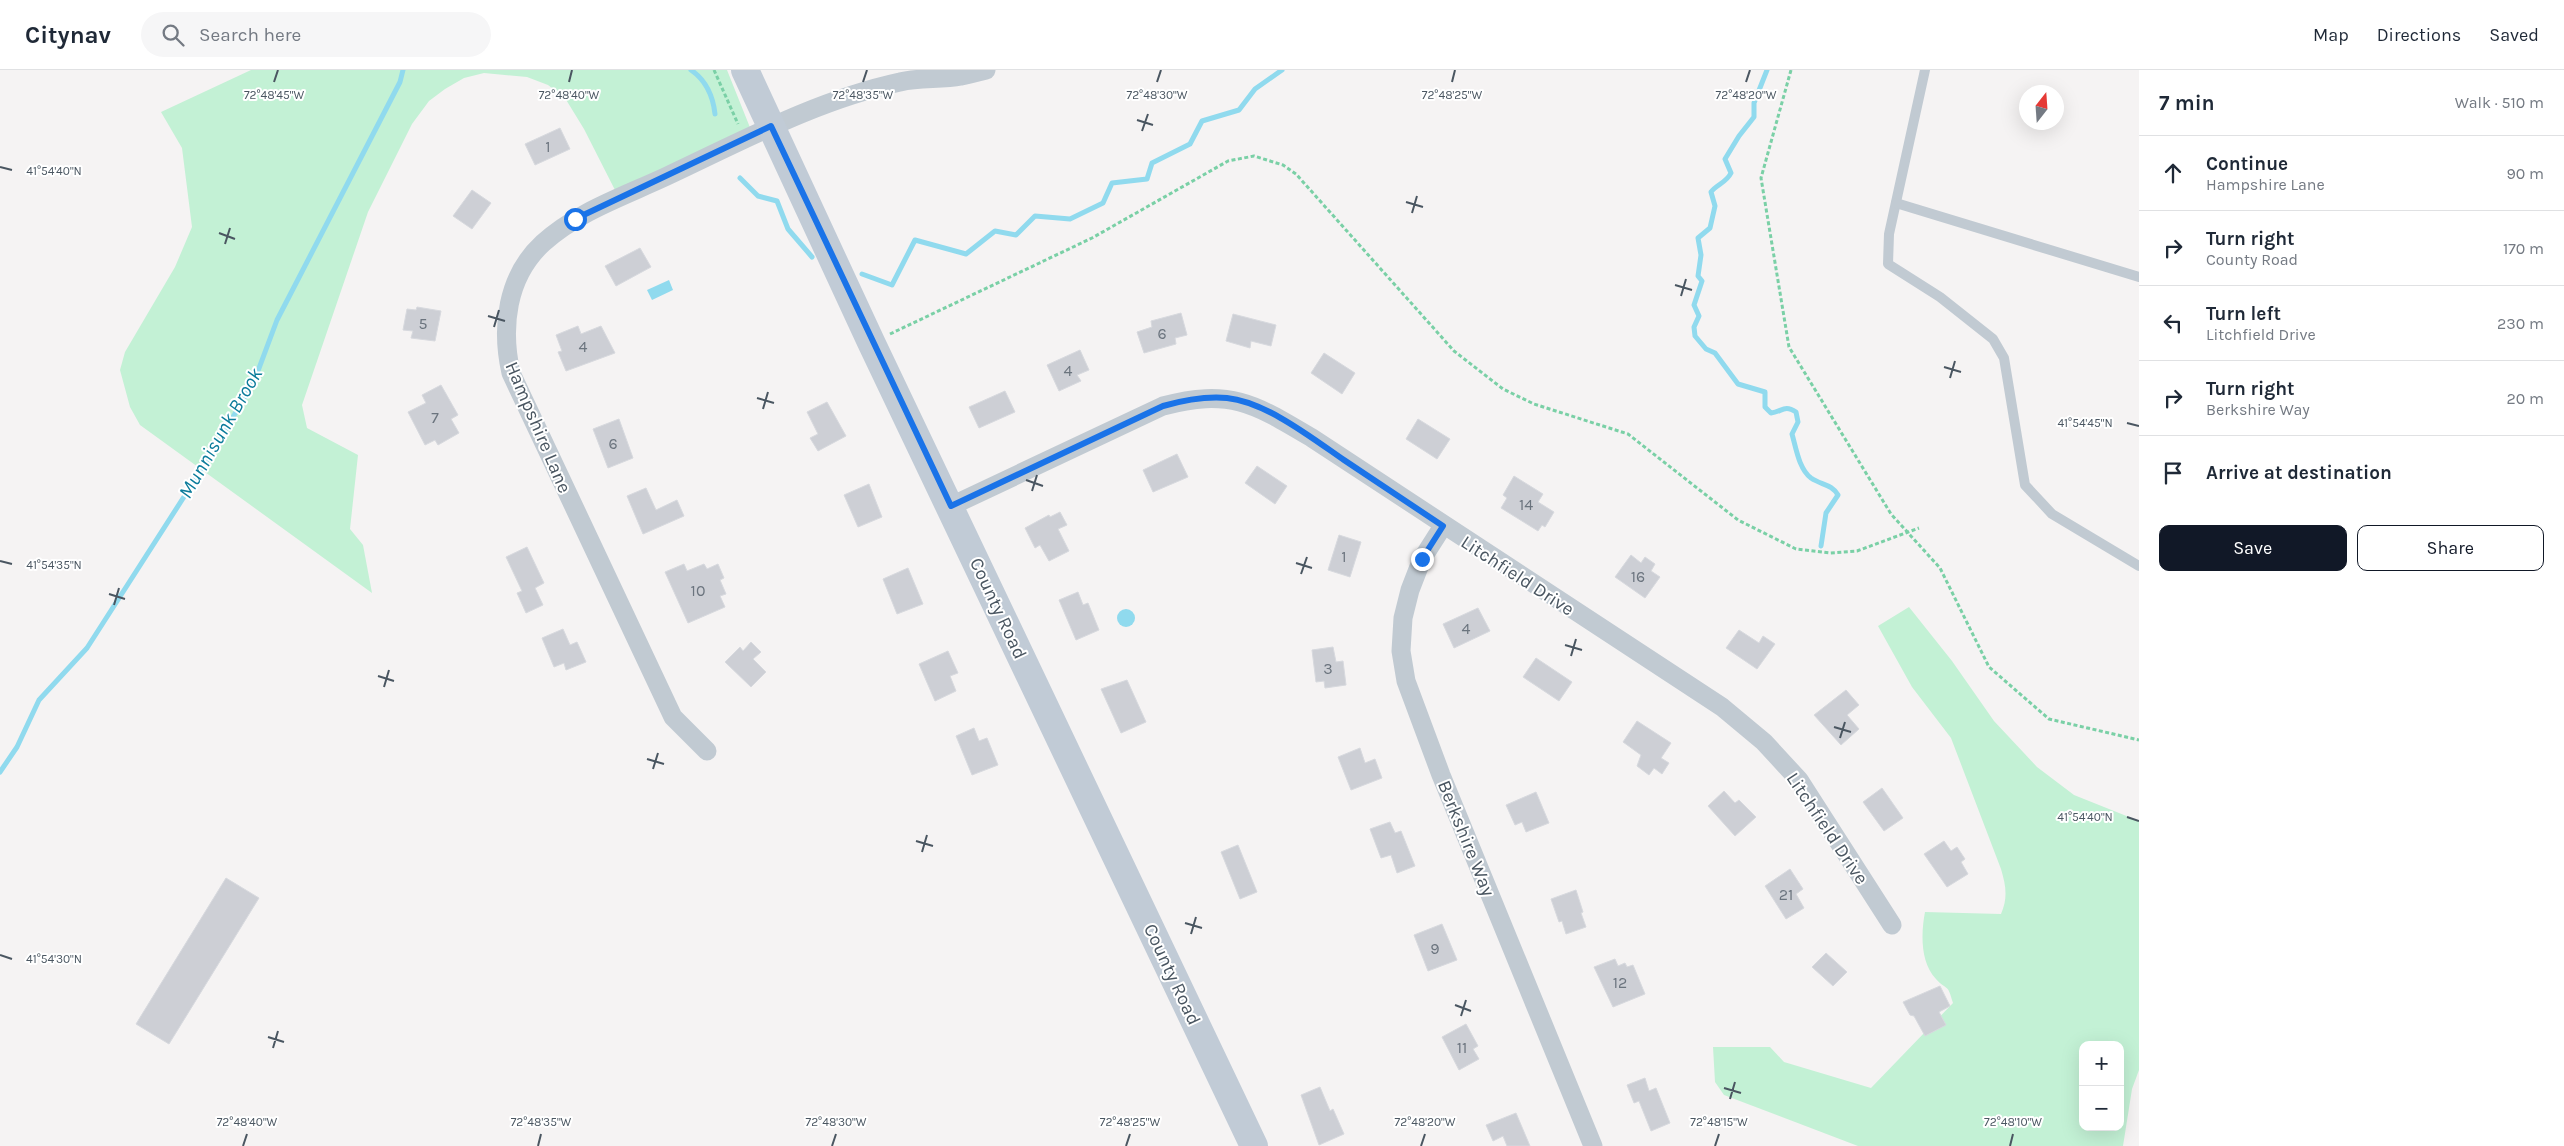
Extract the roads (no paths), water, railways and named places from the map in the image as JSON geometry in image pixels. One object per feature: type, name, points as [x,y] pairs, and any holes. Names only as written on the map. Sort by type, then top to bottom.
[{"type":"street","name":"County Road","points":[[745,70],[871,342],[951,506],[1254,1146]]},
{"type":"street","name":"Hampshire Lane","points":[[707,751],[673,717],[511,373],[506,349],[506,327],[510,300],[520,274],[542,244],[575,219],[745,140],[771,126],[841,98],[902,81],[961,76],[986,70]]},
{"type":"street","name":"Litchfield Drive","points":[[951,506],[1163,406],[1190,398],[1228,398],[1251,404],[1312,438],[1443,526],[1722,707],[1764,742],[1799,780],[1892,925]]},
{"type":"street","name":"Berkshire Way","points":[[1443,526],[1422,559],[1410,590],[1403,618],[1401,651],[1406,681],[1441,775],[1593,1146]]},
{"type":"lane","points":[[1925,70],[1889,234],[1888,264],[1940,297],[1993,339],[2004,358],[2025,485],[2052,514],[2139,566]]},
{"type":"lane","points":[[1896,203],[2139,277]]},
{"type":"water","points":[[669,280],[673,290],[652,300],[647,290]]},
{"type":"water","points":[[1122,609],[1130,609],[1135,614],[1133,625],[1122,627],[1117,622],[1117,614]]},
{"type":"waterway","name":"Munnisunk Brook","points":[[0,772],[17,747],[39,700],[87,648],[214,450],[255,379],[277,320],[400,82],[403,70]]},
{"type":"waterway","name":"Munnisunk Brook","points":[[691,70],[697,74],[708,89],[713,101],[715,114]]},
{"type":"waterway","name":"Munnisunk Brook","points":[[862,274],[892,285],[915,240],[966,254],[995,231],[1016,235],[1035,216],[1070,219],[1103,203],[1112,183],[1147,179],[1152,163],[1190,144],[1202,121],[1239,110],[1255,89],[1282,70]]},
{"type":"waterway","points":[[1767,70],[1754,103],[1754,117],[1739,136],[1725,159],[1731,173],[1727,179],[1711,192],[1715,206],[1710,228],[1698,238],[1701,255],[1698,276],[1702,281],[1694,305],[1699,316],[1694,327],[1695,336],[1706,349],[1715,353],[1738,384],[1765,392],[1765,407],[1771,413],[1786,409],[1796,412],[1798,422],[1792,434],[1798,458],[1811,478],[1836,491],[1838,495],[1826,513],[1821,546]]},
{"type":"waterway","name":"Munnisunk Brook","points":[[740,178],[758,196],[777,201],[788,229],[812,257]]}]
